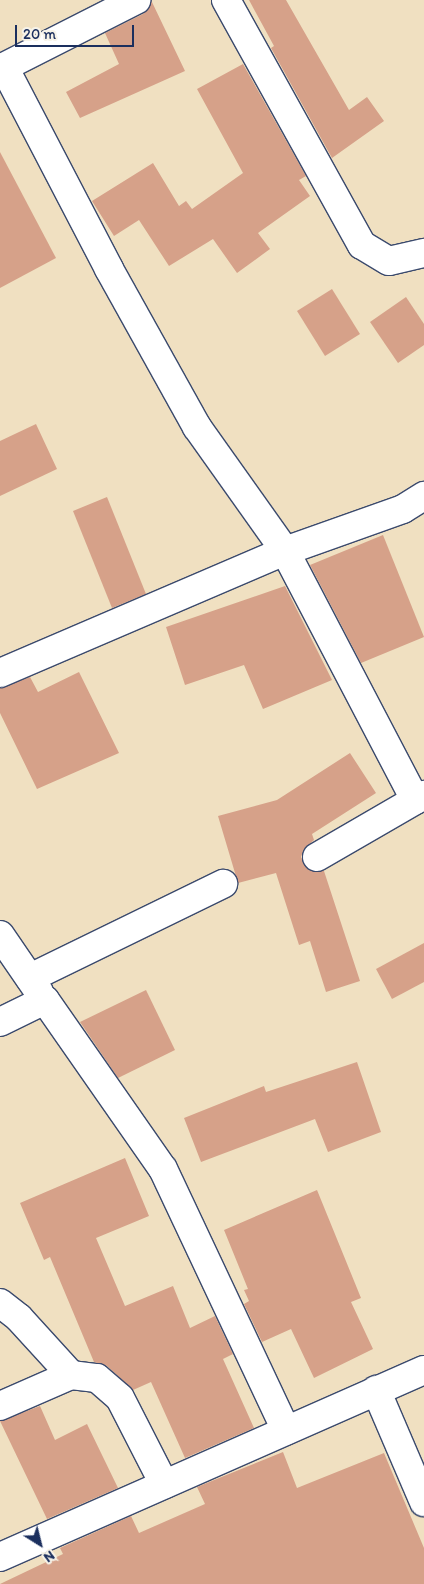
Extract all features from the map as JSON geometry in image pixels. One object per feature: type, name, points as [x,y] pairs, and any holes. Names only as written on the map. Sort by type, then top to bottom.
[{"type":"street","points":[[136,0],[2,68],[109,269],[197,427],[285,551],[420,798],[316,857]]},
{"type":"street","points":[[226,0],[362,245],[388,261],[424,253]]},
{"type":"street","points":[[0,673],[285,551],[403,509],[424,496]]},
{"type":"street","points":[[30,978],[222,884]]},
{"type":"street","points":[[0,936],[163,1169],[286,1430]]},
{"type":"street","points":[[0,1022],[45,1000]]},
{"type":"street","points":[[0,1303],[19,1318],[70,1375]]},
{"type":"street","points":[[0,1557],[424,1370]]},
{"type":"street","points":[[0,1406],[70,1375],[97,1378],[120,1398],[164,1484]]},
{"type":"street","points":[[376,1390],[424,1502]]},
{"type":"building","points":[[151,0],[185,71],[80,118],[66,92],[119,64],[105,33],[143,14]]},
{"type":"building","points":[[249,0],[286,0],[349,110],[367,97],[384,121],[332,158],[271,48],[274,46]]},
{"type":"building","points":[[243,64],[306,176],[299,180],[310,196],[258,233],[270,249],[237,273],[213,239],[169,266],[139,220],[114,236],[92,201],[153,163],[179,206],[186,201],[192,209],[243,173],[197,89]]},
{"type":"building","points":[[0,152],[56,258],[0,288]]},
{"type":"building","points":[[332,289],[360,334],[325,356],[297,311]]},
{"type":"building","points":[[406,297],[424,324],[424,345],[398,363],[370,322]]},
{"type":"building","points":[[36,424],[57,469],[0,496],[0,441]]},
{"type":"building","points":[[107,497],[146,594],[112,608],[73,511]]},
{"type":"building","points":[[383,535],[424,637],[361,663],[310,565]]},
{"type":"building","points":[[285,586],[332,680],[263,709],[244,665],[185,685],[166,627]]},
{"type":"building","points":[[79,672],[119,753],[37,789],[0,713],[0,688],[30,677],[38,692]]},
{"type":"building","points":[[350,753],[376,793],[312,834],[314,840],[304,849],[301,857],[309,870],[324,871],[360,981],[326,992],[310,941],[299,945],[276,873],[238,883],[218,816],[277,800]]},
{"type":"building","points":[[424,943],[424,982],[392,999],[376,969]]},
{"type":"building","points":[[146,990],[175,1050],[118,1078],[80,1022]]},
{"type":"building","points":[[357,1062],[381,1132],[328,1152],[315,1119],[201,1162],[184,1118],[264,1086],[266,1092]]},
{"type":"building","points":[[125,1158],[149,1216],[96,1238],[125,1306],[173,1286],[190,1328],[215,1316],[233,1354],[223,1359],[254,1428],[185,1458],[151,1382],[133,1390],[107,1366],[94,1362],[50,1257],[44,1260],[20,1203]]},
{"type":"building","points":[[317,1190],[361,1298],[351,1302],[373,1349],[314,1378],[291,1329],[262,1342],[244,1304],[249,1301],[244,1290],[248,1289],[224,1230]]},
{"type":"building","points":[[40,1406],[55,1440],[87,1424],[118,1488],[47,1519],[0,1421]]},
{"type":"building","points":[[283,1452],[297,1488],[384,1453],[424,1548],[424,1584],[0,1584],[63,1554],[60,1548],[131,1516],[139,1533],[205,1504],[197,1487]]}]
